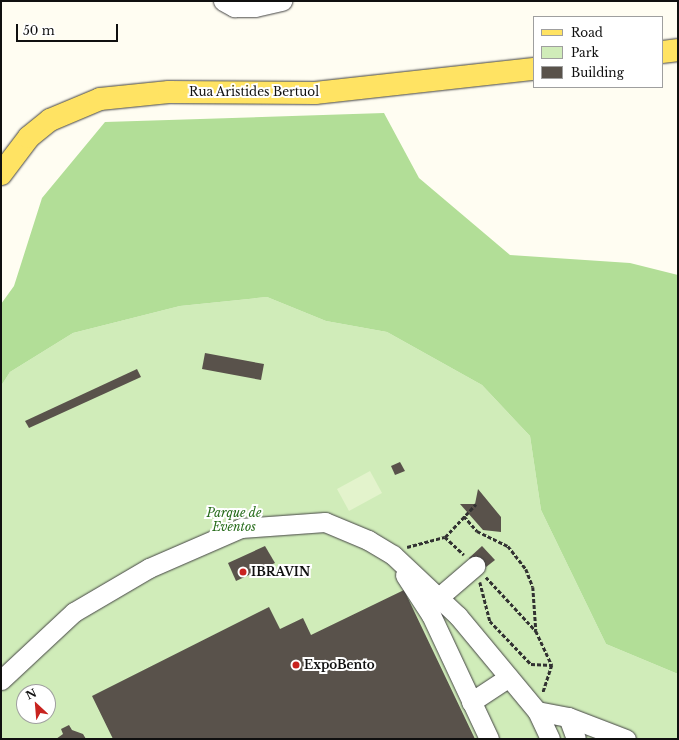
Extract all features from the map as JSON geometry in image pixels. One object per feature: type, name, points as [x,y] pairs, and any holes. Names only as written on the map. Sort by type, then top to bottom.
[{"type":"main road","points":[[663,52],[678,50]]},
{"type":"main road","name":"Rua Aristides Bertuol","points":[[1,174],[29,137],[50,120],[100,99],[169,92],[315,93],[533,69]]},
{"type":"street","points":[[223,1],[234,6],[255,7],[282,1]]},
{"type":"street","points":[[1,680],[34,646],[89,601],[228,531],[276,523],[325,522],[368,540],[393,555],[439,596],[537,711],[550,739]]},
{"type":"street","points":[[393,555],[431,615],[489,739]]},
{"type":"street","points":[[439,596],[475,566]]},
{"type":"street","points":[[471,702],[509,677]]},
{"type":"street","points":[[537,711],[568,718],[626,739]]},
{"type":"street","points":[[568,718],[576,739]]},
{"type":"path","points":[[393,555],[415,543],[445,537],[476,504]]},
{"type":"path","points":[[464,516],[476,531],[508,546],[526,568],[533,587],[536,631]]},
{"type":"path","points":[[445,537],[475,566],[536,631],[552,665],[537,711]]},
{"type":"path","points":[[475,566],[490,620],[530,664],[552,665]]},
{"type":"green space","points":[[384,113],[419,178],[510,255],[630,263],[678,275],[678,674],[606,644],[541,510],[530,436],[482,385],[387,332],[326,321],[267,297],[180,306],[73,333],[10,372],[1,386],[1,304],[14,286],[42,198],[105,122]]},
{"type":"green space","name":"Parque de Eventos","points":[[267,297],[326,321],[387,332],[482,385],[530,436],[541,510],[606,644],[678,674],[678,739],[1,739],[1,386],[10,372],[73,333],[180,306]]},
{"type":"green space","points":[[370,471],[382,493],[349,511],[337,489]]},
{"type":"building","points":[[205,353],[264,364],[261,380],[202,369]]},
{"type":"building","points":[[137,369],[141,377],[29,428],[25,421]]},
{"type":"building","points":[[400,462],[405,471],[395,475],[391,466]]},
{"type":"building","points":[[478,489],[501,517],[501,532],[483,530],[460,504],[475,504]]},
{"type":"building","name":"IBRAVIN","points":[[265,546],[275,563],[236,581],[228,563]]},
{"type":"building","points":[[482,546],[495,560],[481,571],[469,558]]},
{"type":"building","name":"ExpoBento","points":[[404,590],[475,739],[113,739],[92,696],[269,607],[280,629],[303,618],[311,635]]},
{"type":"building","points":[[69,725],[72,730],[83,734],[86,739],[56,739],[63,734],[61,729]]},
{"type":"place","name":"IBRAVIN","points":[[243,572]]},
{"type":"place","name":"ExpoBento","points":[[296,665]]}]
